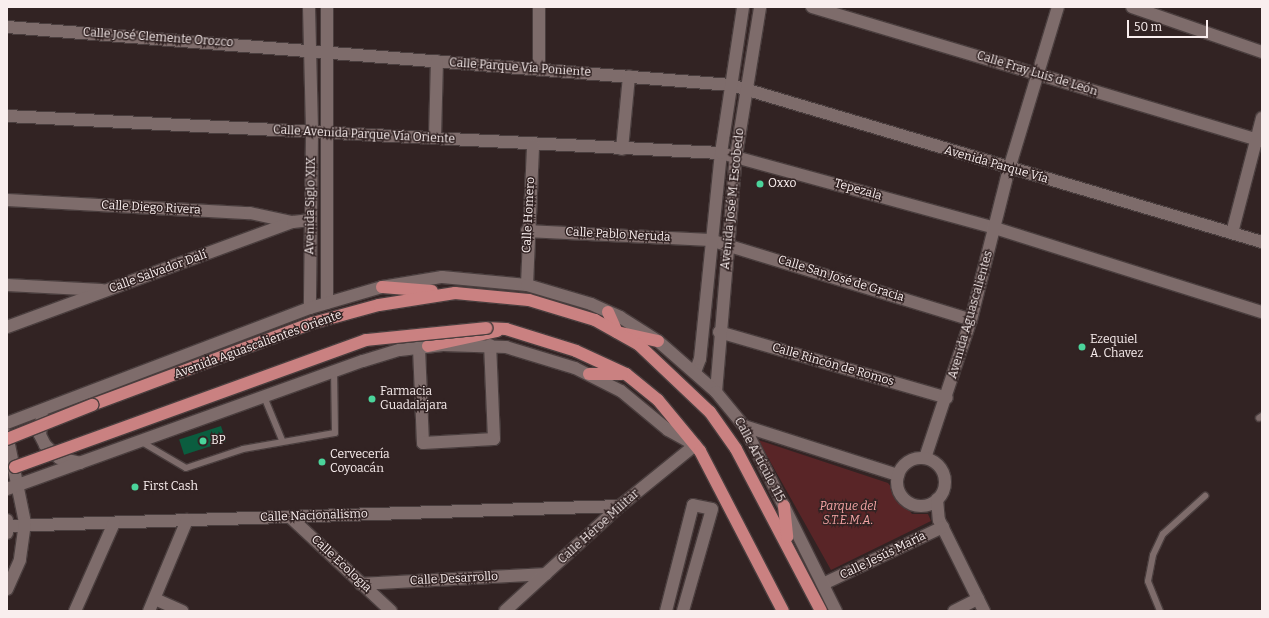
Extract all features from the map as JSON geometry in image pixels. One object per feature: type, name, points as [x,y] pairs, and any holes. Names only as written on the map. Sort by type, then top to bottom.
[{"type":"main road","points":[[382,287],[455,293]]},
{"type":"main road","name":"Avenida Aguascalientes Oriente","points":[[7,439],[313,323],[379,305],[455,293],[529,300],[595,320],[638,344],[710,412],[736,449],[787,542],[821,611]]},
{"type":"main road","points":[[608,312],[617,332],[658,341]]},
{"type":"main road","points":[[7,470],[366,340],[486,328],[506,329],[576,351],[626,374],[658,400],[695,445],[740,521],[783,611]]},
{"type":"main road","points":[[423,347],[506,329]]},
{"type":"main road","points":[[589,374],[626,374]]},
{"type":"main road","points":[[784,506],[787,542]]},
{"type":"street","name":"Avenida Siglo XIX","points":[[309,7],[312,133],[310,308]]},
{"type":"street","name":"Avenida Siglo XIX","points":[[327,303],[328,7]]},
{"type":"street","points":[[539,7],[539,69]]},
{"type":"street","name":"Avenida José M. Escobedo","points":[[695,372],[700,359],[710,240],[721,153],[743,7]]},
{"type":"street","name":"Avenida José M. Escobedo","points":[[716,392],[719,332],[736,156],[760,7]]},
{"type":"street","name":"Calle Fray Luis de León","points":[[812,7],[1258,140]]},
{"type":"street","name":"Avenida Aguascalientes","points":[[925,458],[947,398],[971,320],[1009,169],[1058,7]]},
{"type":"street","points":[[1132,7],[1262,52]]},
{"type":"street","name":"Calle José Clemente Orozco","points":[[7,27],[309,49]]},
{"type":"street","name":"Calle Parque Vía Poniente","points":[[309,49],[329,53],[731,85]]},
{"type":"street","points":[[435,137],[437,61]]},
{"type":"street","points":[[622,149],[629,76]]},
{"type":"street","name":"Avenida Parque Vía","points":[[731,85],[746,91],[1009,169],[1262,242]]},
{"type":"street","name":"Calle Avenida Parque Vía Oriente","points":[[7,116],[312,133],[327,132],[435,137],[533,145],[721,153]]},
{"type":"street","points":[[1232,233],[1258,140],[1262,118]]},
{"type":"street","name":"Calle Homero","points":[[527,285],[527,231],[533,145]]},
{"type":"street","name":"Tepezala","points":[[721,153],[995,228]]},
{"type":"street","name":"Calle Diego Rivera","points":[[7,200],[250,214],[293,222]]},
{"type":"street","name":"Calle Salvador Dalí","points":[[7,327],[293,222],[310,220]]},
{"type":"street","points":[[995,228],[1262,312]]},
{"type":"street","name":"Calle Pablo Neruda","points":[[527,231],[710,240]]},
{"type":"street","name":"Calle San José de Gracia","points":[[710,240],[728,244],[971,320]]},
{"type":"street","name":"Calle Artículo 115","points":[[327,303],[382,287],[442,277],[527,285],[608,312],[658,341],[716,392],[744,426],[836,611]]},
{"type":"street","points":[[7,285],[108,291]]},
{"type":"street","name":"Avenida Aguascalientes Oriente","points":[[7,423],[50,408],[310,308],[327,303]]},
{"type":"street","name":"Calle Rincón de Romos","points":[[719,332],[947,398]]},
{"type":"street","points":[[423,347],[423,443],[494,439],[490,345]]},
{"type":"street","points":[[7,489],[265,398],[334,372],[423,347],[490,345],[535,353],[589,374],[621,391],[668,430],[695,445]]},
{"type":"street","points":[[50,408],[42,415],[40,435],[44,445],[58,458],[80,463]]},
{"type":"street","points":[[744,426],[898,475]]},
{"type":"street","points":[[7,435],[19,485],[25,523],[20,560],[7,589]]},
{"type":"street","name":"Calle Héroe Militar","points":[[505,611],[620,506],[695,445]]},
{"type":"street","points":[[898,475],[912,460],[925,458],[937,464],[944,475],[944,488],[937,499],[921,506]]},
{"type":"street","points":[[898,475],[902,496],[921,506],[941,524]]},
{"type":"street","points":[[937,499],[941,524],[984,611]]},
{"type":"street","points":[[666,611],[670,586],[692,505],[712,509],[687,587],[683,611]]},
{"type":"street","name":"Calle Nacionalismo","points":[[7,526],[25,523],[114,523],[620,506]]},
{"type":"street","name":"Calle Ecología","points":[[290,517],[391,611]]},
{"type":"street","points":[[149,611],[187,520]]},
{"type":"street","points":[[75,611],[114,523]]},
{"type":"street","name":"Calle Jesús María","points":[[823,584],[941,524]]},
{"type":"street","name":"Calle Desarrollo","points":[[361,584],[546,574]]},
{"type":"street","points":[[670,586],[687,587]]},
{"type":"street","points":[[154,599],[182,611]]},
{"type":"street","points":[[954,611],[978,599]]},
{"type":"lane","points":[[140,441],[186,468],[282,440],[335,433],[334,372]]},
{"type":"lane","points":[[265,398],[282,440]]},
{"type":"lane","points":[[1160,611],[1148,582],[1153,555],[1164,534],[1205,496]]},
{"type":"green space","name":"Parque del S.T.E.M.A.","points":[[758,440],[888,483],[912,514],[928,514],[931,521],[831,570]]},
{"type":"building","name":"BP","points":[[221,426],[226,441],[184,455],[179,440]]},
{"type":"place","name":"Oxxo","points":[[760,184]]},
{"type":"place","name":"Ezequiel A. Chavez","points":[[1082,347]]},
{"type":"place","name":"Farmacia Guadalajara","points":[[372,399]]},
{"type":"place","name":"BP","points":[[203,441]]},
{"type":"place","name":"Cervecería Coyoacán","points":[[322,462]]},
{"type":"place","name":"First Cash","points":[[135,487]]}]
